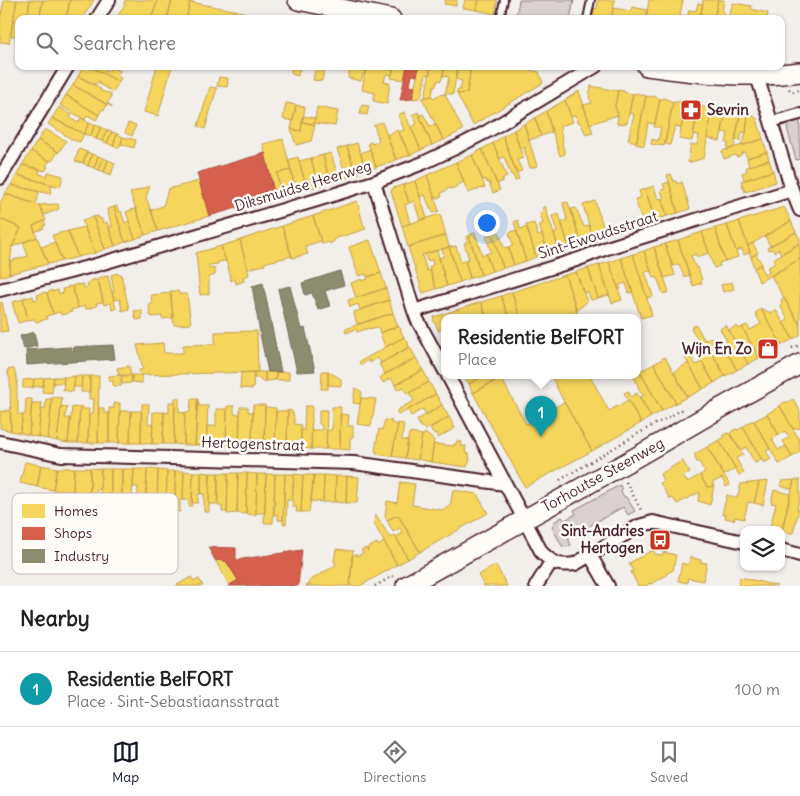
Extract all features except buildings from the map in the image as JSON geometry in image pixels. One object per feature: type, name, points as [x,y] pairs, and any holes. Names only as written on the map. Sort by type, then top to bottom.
[{"type":"main road","points":[[298,0],[371,15]]},
{"type":"main road","points":[[675,70],[757,76],[800,72]]},
{"type":"main road","name":"Torhoutse Steenweg","points":[[406,586],[800,364]]},
{"type":"street","points":[[100,15],[109,0]]},
{"type":"street","points":[[0,178],[66,70]]},
{"type":"street","name":"Diksmuidse Heerweg","points":[[0,290],[96,265],[374,182],[455,148],[589,70]]},
{"type":"street","points":[[757,76],[792,190],[800,210]]},
{"type":"street","points":[[771,122],[800,114]]},
{"type":"street","points":[[374,182],[414,311],[441,363]]},
{"type":"street","name":"Sint-Ewoudsstraat","points":[[414,311],[792,190]]},
{"type":"street","points":[[450,379],[542,553],[551,562],[562,566],[575,564],[648,522],[660,522],[740,541]]},
{"type":"street","name":"Hertogenstraat","points":[[0,442],[61,455],[354,463],[505,484]]},
{"type":"street","points":[[785,551],[800,555]]},
{"type":"street","points":[[590,555],[608,586]]},
{"type":"street","points":[[536,586],[551,562]]},
{"type":"lane","points":[[501,15],[504,0]]},
{"type":"lane","points":[[588,15],[591,0]]},
{"type":"path","points":[[623,477],[648,522]]},
{"type":"shaded area","points":[[519,0],[574,0],[571,15],[516,15]]},
{"type":"shaded area","points":[[800,120],[800,159],[796,160],[787,128],[789,124]]},
{"type":"shaded area","points":[[620,485],[624,497],[626,497],[635,511],[628,515],[623,507],[568,538],[571,545],[567,547],[562,546],[552,527],[554,522],[562,517],[565,520],[576,514],[574,510]]},
{"type":"place","name":"Sevrin","points":[[691,110]]},
{"type":"place","name":"Wijn En Zo","points":[[768,349]]},
{"type":"place","name":"Residentie BelFORT","points":[[541,437]]},
{"type":"place","name":"Sint-Andries Hertogen","points":[[660,540]]}]
